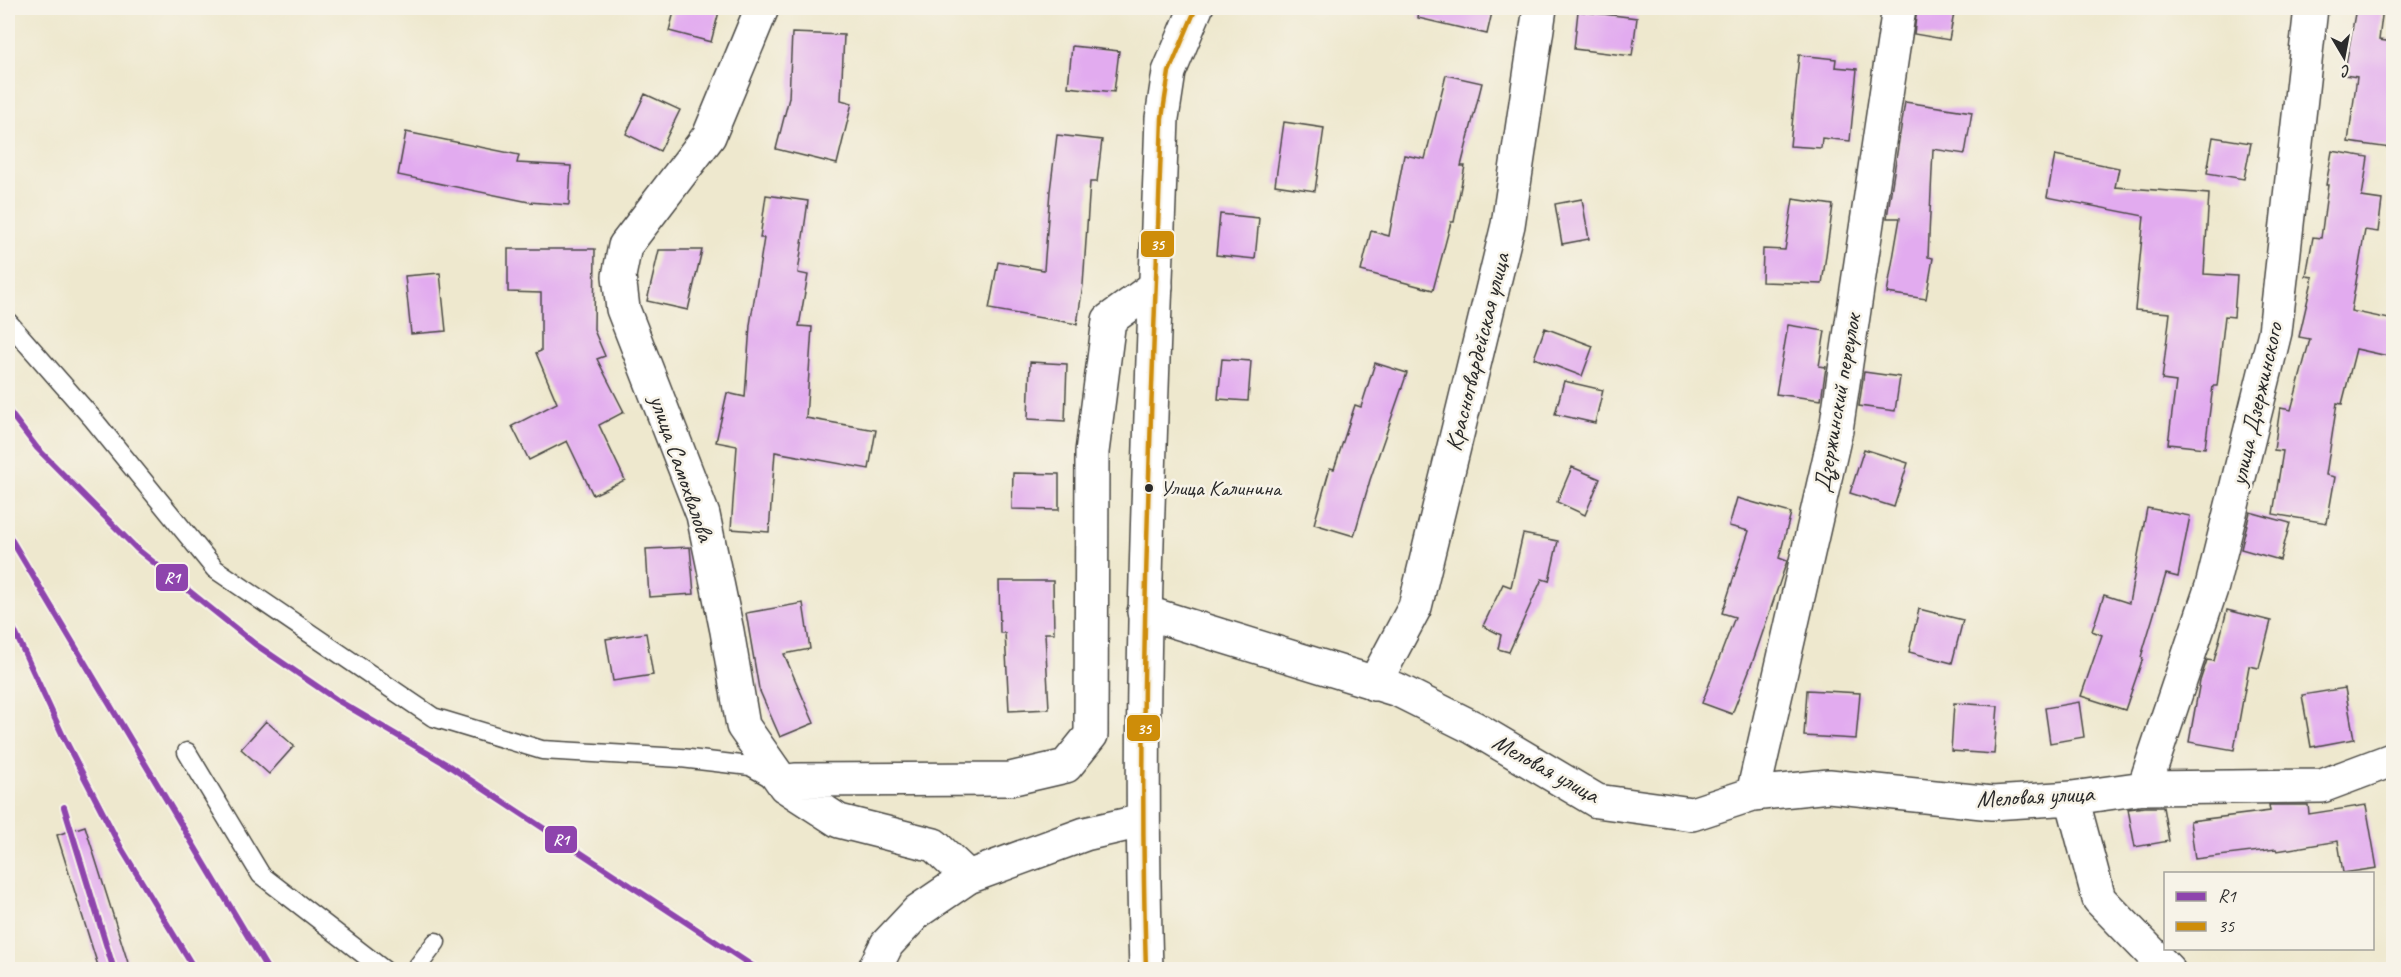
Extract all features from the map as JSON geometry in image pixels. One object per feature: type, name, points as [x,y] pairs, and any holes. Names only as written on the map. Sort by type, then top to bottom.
[{"type":"street","name":"улица Самохвалова","points":[[762,8],[709,136],[625,246],[619,276],[623,309],[703,515],[727,631],[743,726],[785,786],[839,821],[934,845],[968,876]]},
{"type":"street","points":[[1146,969],[1142,821],[1144,612],[1164,107],[1169,72],[1196,8]]},
{"type":"street","name":"Красногвардейская улица","points":[[1374,684],[1415,607],[1508,225],[1540,8]]},
{"type":"street","name":"Дзержинский переулок","points":[[1753,794],[1836,430],[1899,8]]},
{"type":"street","name":"улица Дзержинского","points":[[2144,788],[2212,586],[2275,332],[2311,8]]},
{"type":"street","points":[[785,786],[795,780],[1010,779],[1066,766],[1074,759],[1091,735],[1092,452],[1109,320],[1156,286]]},
{"type":"street","name":"Меловая улица","points":[[1144,612],[1398,690],[1474,728],[1597,801],[1692,814],[1753,794],[1829,786],[1992,803],[2072,798],[2144,788],[2322,786],[2394,759]]},
{"type":"street","points":[[2072,798],[2099,899],[2168,969]]},
{"type":"street","points":[[874,969],[887,944],[918,911],[968,876],[1085,834],[1142,821]]},
{"type":"lane","points":[[8,322],[93,419],[215,569],[433,717],[542,750],[681,758],[750,766],[785,786]]},
{"type":"lane","points":[[187,752],[261,875],[384,969]]},
{"type":"lane","points":[[415,969],[436,942]]},
{"type":"building","points":[[675,8],[720,8],[711,42],[669,31]]},
{"type":"building","points":[[1419,8],[1493,8],[1487,34],[1418,18]]},
{"type":"building","points":[[1917,8],[1955,8],[1949,40],[1914,34]]},
{"type":"building","points":[[2356,8],[2383,8],[2379,40],[2394,42],[2394,124],[2390,148],[2348,142],[2357,77],[2344,75]]},
{"type":"building","points":[[1578,11],[1637,18],[1632,56],[1574,49]]},
{"type":"building","points":[[792,33],[844,35],[841,100],[852,103],[837,164],[776,149],[789,98]]},
{"type":"building","points":[[1072,46],[1119,51],[1114,92],[1068,87]]},
{"type":"building","points":[[1799,55],[1836,59],[1835,67],[1857,69],[1850,141],[1822,138],[1821,148],[1790,146]]},
{"type":"building","points":[[1446,75],[1482,83],[1461,166],[1465,166],[1454,222],[1451,222],[1433,290],[1361,271],[1371,231],[1389,236],[1404,155],[1425,159]]},
{"type":"building","points":[[645,94],[680,110],[660,151],[626,134]]},
{"type":"building","points":[[1905,102],[1972,112],[1965,154],[1933,149],[1928,257],[1933,258],[1926,299],[1887,293],[1900,218],[1887,218]]},
{"type":"building","points":[[1284,122],[1324,128],[1315,191],[1275,185]]},
{"type":"building","points":[[406,132],[519,155],[517,163],[571,166],[569,205],[529,202],[398,175]]},
{"type":"building","points":[[1057,135],[1102,140],[1097,182],[1090,182],[1083,285],[1077,324],[989,309],[998,262],[1044,270]]},
{"type":"building","points":[[2213,137],[2251,143],[2244,179],[2207,173]]},
{"type":"building","points":[[2332,151],[2368,157],[2362,197],[2382,200],[2378,232],[2365,230],[2351,311],[2394,320],[2394,332],[2388,356],[2356,349],[2342,404],[2337,403],[2326,475],[2335,477],[2327,523],[2273,514],[2283,451],[2274,450],[2280,408],[2291,410],[2310,339],[2299,337],[2313,277],[2306,276],[2313,237],[2321,238]]},
{"type":"building","points":[[2055,155],[2119,168],[2115,187],[2209,194],[2204,274],[2237,276],[2234,317],[2225,316],[2217,386],[2213,386],[2205,448],[2168,444],[2176,382],[2162,380],[2170,313],[2135,310],[2144,216],[2047,197]]},
{"type":"building","points":[[766,195],[808,201],[798,273],[808,275],[799,326],[812,327],[806,418],[876,430],[869,469],[775,452],[769,532],[731,529],[737,446],[716,442],[727,393],[745,397],[750,325],[764,238],[760,238]]},
{"type":"building","points":[[1582,199],[1589,239],[1562,244],[1555,204]]},
{"type":"building","points":[[1793,199],[1833,205],[1822,284],[1762,282],[1763,249],[1785,250]]},
{"type":"building","points":[[1220,214],[1259,218],[1255,259],[1216,255]]},
{"type":"building","points":[[508,249],[595,249],[594,330],[605,356],[597,359],[624,412],[599,425],[625,480],[593,495],[567,441],[529,460],[512,426],[557,403],[536,353],[541,351],[541,293],[508,292]]},
{"type":"building","points":[[659,250],[702,250],[688,310],[647,301]]},
{"type":"building","points":[[440,273],[446,331],[411,334],[405,276]]},
{"type":"building","points":[[1788,325],[1825,331],[1819,366],[1826,367],[1821,400],[1776,394]]},
{"type":"building","points":[[1545,328],[1593,346],[1582,376],[1534,358]]},
{"type":"building","points":[[1222,359],[1251,361],[1248,401],[1218,399]]},
{"type":"building","points":[[1030,362],[1067,364],[1065,421],[1028,419]]},
{"type":"building","points":[[1375,363],[1407,373],[1370,480],[1354,536],[1314,524],[1330,468],[1334,469],[1355,405],[1361,407]]},
{"type":"building","points":[[1864,372],[1900,377],[1895,411],[1859,406]]},
{"type":"building","points":[[1564,381],[1603,390],[1595,423],[1555,414]]},
{"type":"building","points":[[1864,449],[1908,463],[1894,507],[1850,493]]},
{"type":"building","points":[[1572,467],[1600,479],[1585,515],[1557,502]]},
{"type":"building","points":[[1013,473],[1059,474],[1059,510],[1012,509]]},
{"type":"building","points":[[1737,498],[1791,513],[1779,558],[1787,561],[1732,714],[1702,703],[1735,617],[1722,613],[1749,531],[1729,526]]},
{"type":"building","points":[[2147,508],[2190,516],[2178,577],[2166,574],[2141,657],[2143,658],[2125,710],[2081,696],[2102,635],[2092,631],[2104,595],[2129,603]]},
{"type":"building","points":[[2250,512],[2290,523],[2280,560],[2241,549]]},
{"type":"building","points":[[1523,534],[1558,541],[1549,581],[1542,579],[1509,652],[1498,649],[1501,635],[1483,626],[1503,584],[1511,587]]},
{"type":"building","points":[[690,547],[694,594],[649,597],[646,549]]},
{"type":"building","points":[[999,581],[1053,581],[1054,633],[1045,633],[1049,709],[1009,711],[1005,633],[1000,633]]},
{"type":"building","points":[[803,603],[810,649],[784,654],[814,723],[780,737],[759,689],[746,613]]},
{"type":"building","points":[[1919,609],[1963,620],[1952,663],[1909,652]]},
{"type":"building","points":[[2227,610],[2271,621],[2259,668],[2249,666],[2234,750],[2189,742],[2200,681],[2207,660],[2214,661]]},
{"type":"building","points":[[646,633],[653,675],[613,681],[606,639]]},
{"type":"building","points":[[2345,688],[2354,739],[2311,747],[2302,695]]},
{"type":"building","points":[[1807,690],[1860,693],[1856,739],[1804,736]]},
{"type":"building","points":[[2079,702],[2084,737],[2050,743],[2045,708]]},
{"type":"building","points":[[1954,703],[1998,706],[1994,754],[1951,751]]},
{"type":"building","points":[[266,721],[294,746],[269,774],[241,749]]},
{"type":"building","points":[[2269,805],[2308,805],[2309,814],[2366,805],[2377,868],[2343,872],[2338,841],[2277,851],[2276,849],[2195,859],[2190,821],[2270,811]]},
{"type":"building","points":[[2163,807],[2169,841],[2135,847],[2128,809]]},
{"type":"building","points":[[85,826],[130,969],[99,969],[57,835]]},
{"type":"transit line","name":"35","points":[[1146,970],[1144,650],[1162,118],[1169,72],[1196,8]]},
{"type":"transit line","name":"R1","points":[[8,410],[37,448],[137,549],[255,644],[337,700],[446,764],[757,969]]},
{"type":"transit line","name":"R1","points":[[8,534],[268,970]]},
{"type":"transit line","name":"R1","points":[[14,630],[63,736],[120,846],[195,970]]},
{"type":"transit line","name":"R1","points":[[64,807],[114,970]]},
{"type":"place","name":"Улица Калинина","points":[[1149,488]]}]
